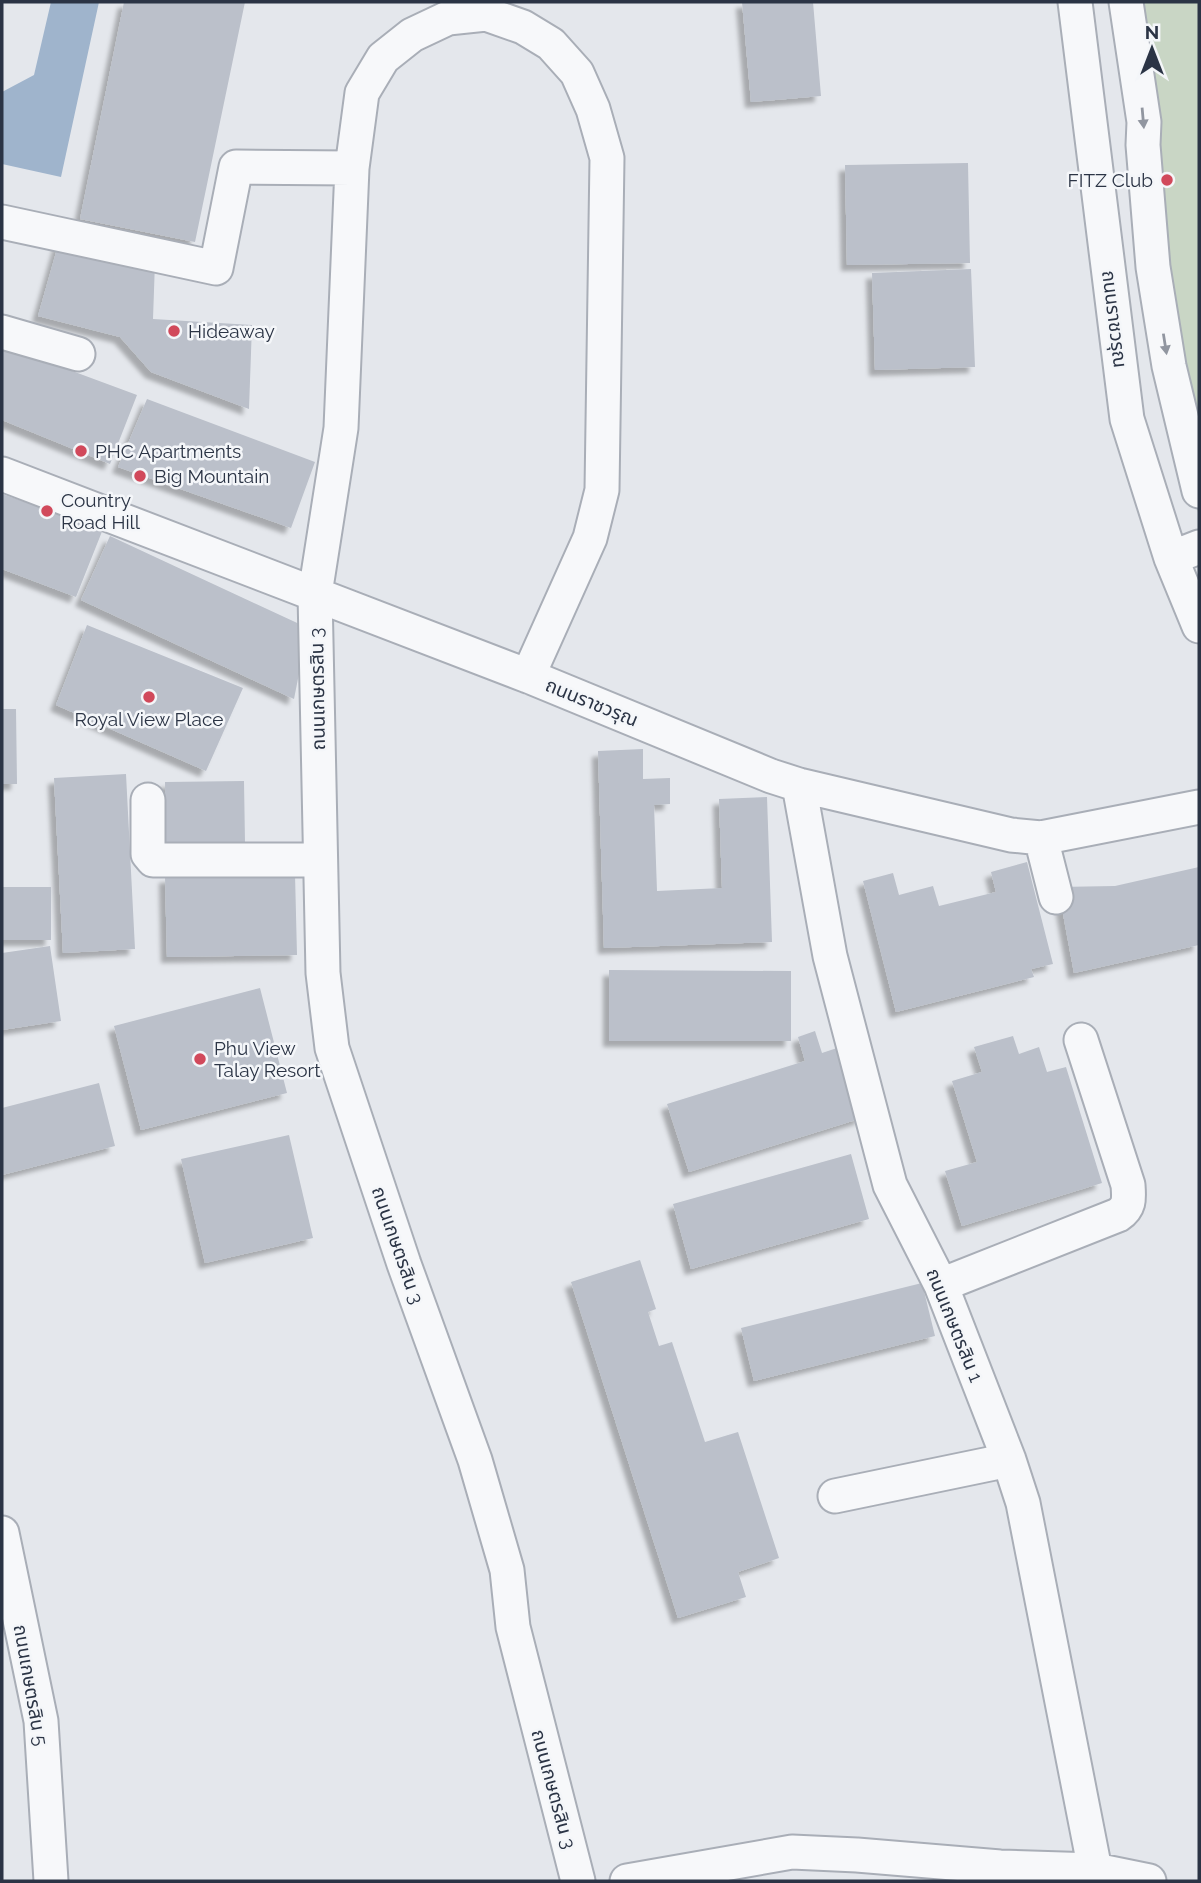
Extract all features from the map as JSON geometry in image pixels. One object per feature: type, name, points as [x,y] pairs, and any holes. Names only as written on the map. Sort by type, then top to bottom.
[{"type":"street","name":"ถนนราชวรุณ","points":[[1075,2],[1127,419],[1185,552],[1199,626]]},
{"type":"street","points":[[1126,2],[1144,122],[1143,145],[1153,267],[1169,366],[1199,491]]},
{"type":"street","name":"ถนนเกษตรสิน 3","points":[[528,676],[590,538],[602,490],[607,158],[593,109],[577,73],[551,44],[523,27],[486,14],[448,18],[412,34],[383,58],[362,93],[352,168],[341,428],[315,594],[323,973],[332,1048],[404,1264],[475,1460],[507,1570],[513,1627],[578,1881]]},
{"type":"street","points":[[2,222],[216,268],[236,167],[352,168]]},
{"type":"street","points":[[2,332],[79,354]]},
{"type":"street","name":"ถนนราชวรุณ","points":[[2,474],[528,676],[799,785],[1011,835],[1041,838],[1199,807]]},
{"type":"street","name":"ถนนเกษตรสิน 1","points":[[799,785],[830,956],[890,1185],[941,1285],[1023,1503],[1095,1870]]},
{"type":"street","points":[[149,800],[149,854],[153,860],[319,860]]},
{"type":"street","points":[[1041,838],[1056,897]]},
{"type":"street","points":[[941,1285],[1118,1216],[1126,1209],[1129,1199],[1128,1185],[1081,1040]]},
{"type":"street","points":[[835,1496],[1009,1460]]},
{"type":"street","name":"ถนนเกษตรสิน 5","points":[[2,1533],[41,1721],[51,1881]]},
{"type":"street","points":[[627,1881],[792,1852],[1000,1867],[1095,1870],[1149,1881]]},
{"type":"green space","name":"FITZ Club","points":[[1113,2],[1199,2],[1199,516],[1158,358]]},
{"type":"water","points":[[51,2],[99,2],[61,177],[2,164],[2,92],[34,75]]},
{"type":"building","points":[[124,2],[245,2],[195,242],[80,219]]},
{"type":"building","points":[[742,2],[813,2],[821,96],[751,102]]},
{"type":"building","points":[[968,163],[970,263],[847,265],[845,165]]},
{"type":"building","name":"Hideaway","points":[[59,242],[155,262],[153,319],[252,325],[249,409],[151,372],[120,337],[38,316]]},
{"type":"building","points":[[971,269],[975,367],[875,370],[872,273]]},
{"type":"building","points":[[2,345],[137,395],[110,464],[2,420]]},
{"type":"building","points":[[147,399],[315,462],[291,528],[118,467]]},
{"type":"building","points":[[2,494],[103,529],[76,597],[2,569]]},
{"type":"building","points":[[110,536],[308,628],[294,699],[81,600]]},
{"type":"building","name":"Royal View Place","points":[[87,625],[243,688],[206,771],[56,705]]},
{"type":"building","points":[[2,709],[16,709],[17,784],[2,784]]},
{"type":"building","points":[[643,749],[643,779],[670,778],[670,804],[654,805],[657,891],[722,888],[719,799],[767,797],[772,942],[604,948],[598,751]]},
{"type":"building","points":[[126,774],[135,949],[63,953],[54,778]]},
{"type":"building","points":[[244,781],[245,843],[166,845],[165,782]]},
{"type":"building","points":[[1027,862],[1053,964],[1031,969],[1034,977],[896,1012],[863,881],[893,873],[899,895],[933,886],[939,906],[996,892],[991,872]]},
{"type":"building","points":[[1199,867],[1199,945],[1074,973],[1058,887],[1115,886]]},
{"type":"building","points":[[295,874],[297,955],[167,957],[165,877]]},
{"type":"building","points":[[2,887],[51,887],[51,940],[2,940]]},
{"type":"building","points":[[50,946],[61,1021],[2,1030],[2,953]]},
{"type":"building","points":[[609,970],[791,971],[791,1041],[609,1041]]},
{"type":"building","name":"Phu View Talay Resort","points":[[260,988],[287,1093],[141,1130],[114,1026]]},
{"type":"building","points":[[815,1031],[822,1053],[840,1047],[862,1118],[689,1172],[667,1104],[805,1061],[798,1037]]},
{"type":"building","points":[[1013,1036],[1019,1054],[1039,1047],[1047,1072],[1066,1067],[1102,1183],[962,1226],[945,1171],[977,1162],[952,1081],[982,1072],[974,1047]]},
{"type":"building","points":[[99,1083],[115,1146],[2,1175],[2,1108]]},
{"type":"building","points":[[289,1135],[313,1238],[205,1263],[181,1159]]},
{"type":"building","points":[[851,1154],[869,1219],[691,1269],[673,1204]]},
{"type":"building","points":[[640,1260],[656,1309],[648,1312],[659,1346],[672,1342],[705,1442],[738,1432],[779,1558],[738,1572],[746,1597],[678,1618],[571,1282]]},
{"type":"building","points":[[922,1283],[935,1336],[754,1381],[741,1328]]},
{"type":"place","name":"FITZ Club","points":[[1167,180]]},
{"type":"place","name":"Hideaway","points":[[174,331]]},
{"type":"place","name":"PHC Apartments","points":[[81,451]]},
{"type":"place","name":"Big Mountain","points":[[140,476]]},
{"type":"place","name":"Country Road Hill","points":[[47,511]]},
{"type":"place","name":"Royal View Place","points":[[149,697]]},
{"type":"place","name":"Phu View Talay Resort","points":[[200,1059]]}]
